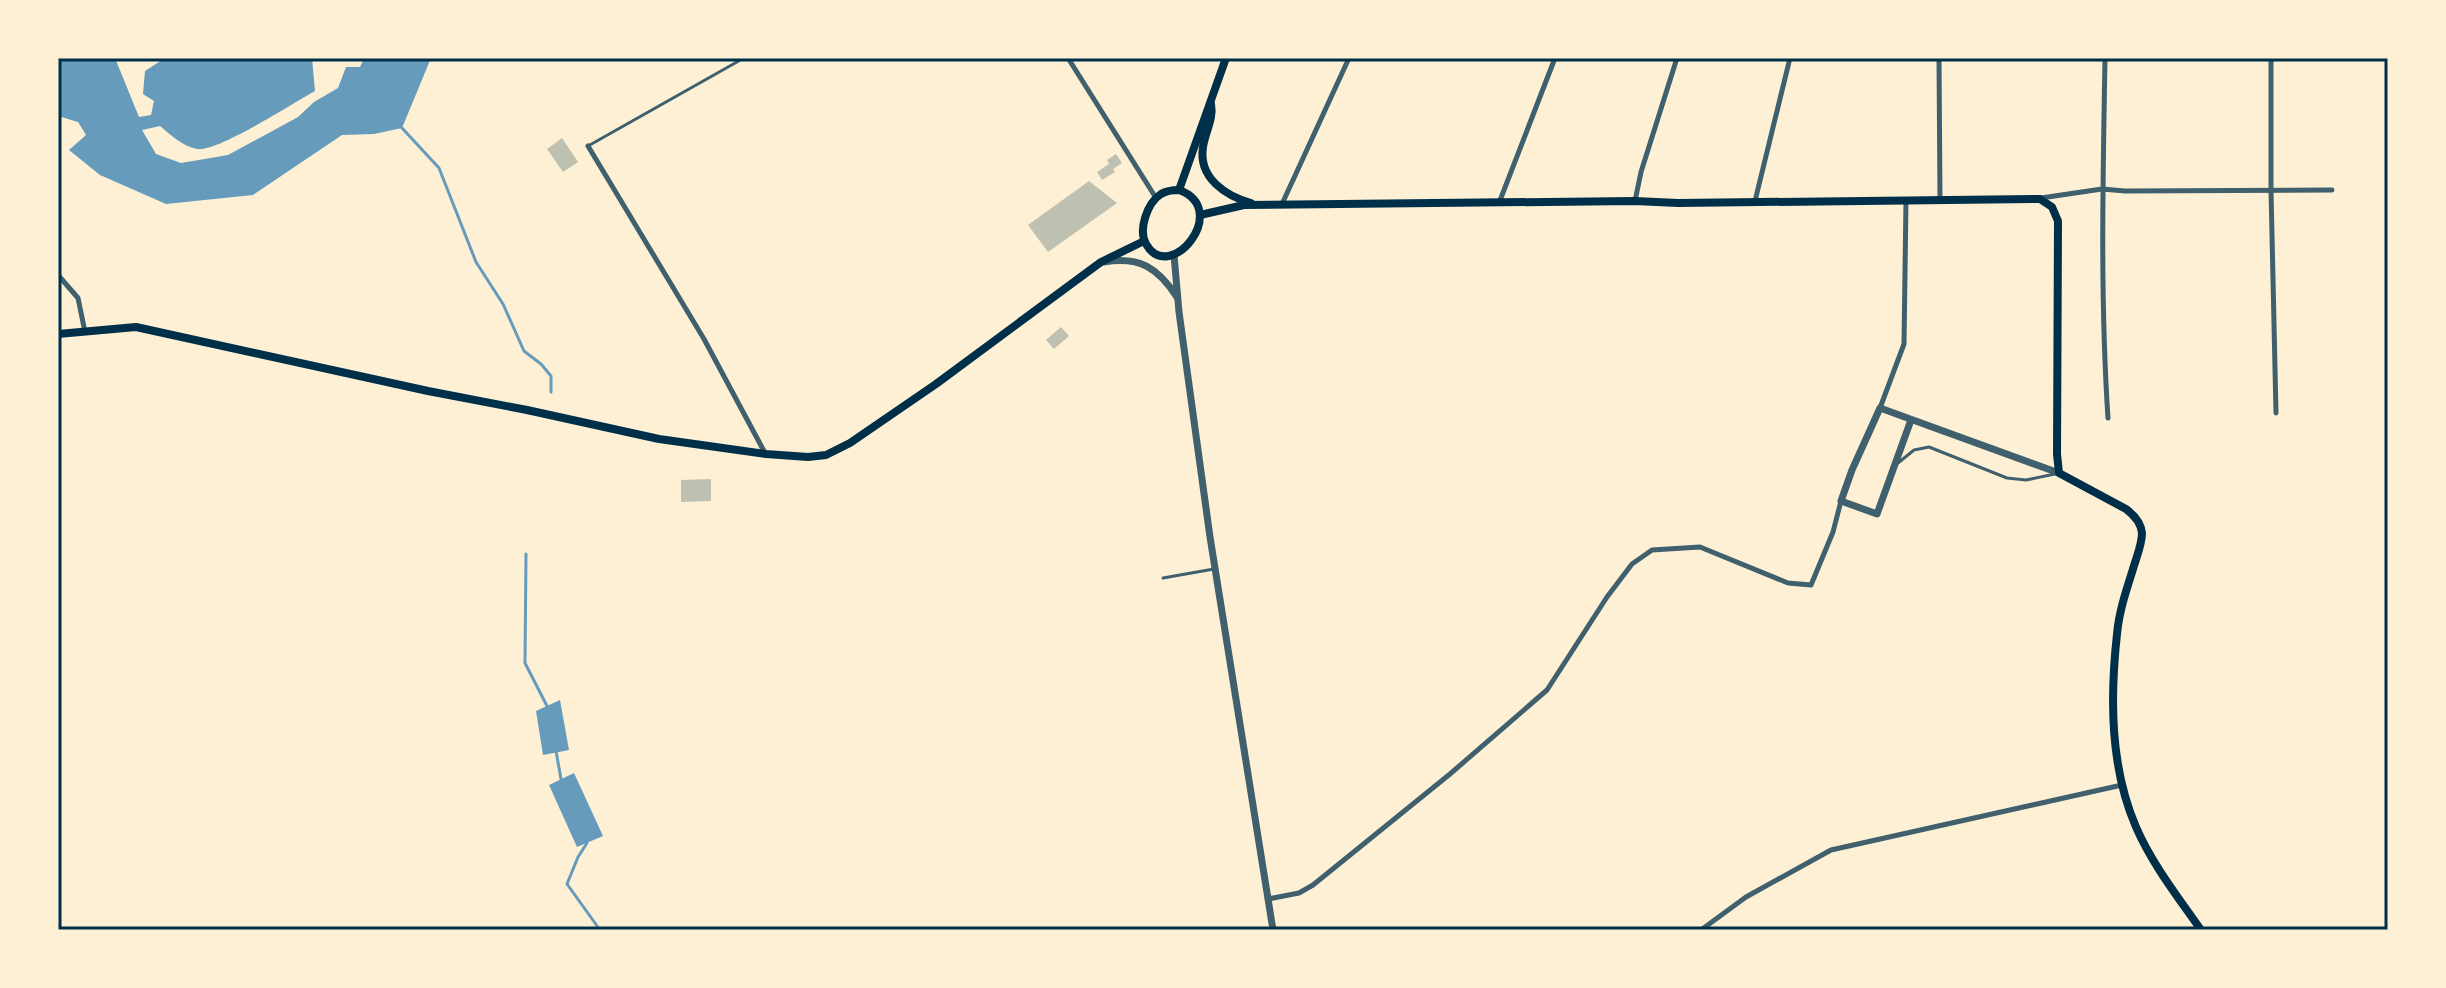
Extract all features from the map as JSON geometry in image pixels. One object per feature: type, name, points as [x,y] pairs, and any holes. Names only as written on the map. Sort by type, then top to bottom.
[{"type":"main road","points":[[1179,190],[1226,58]]},
{"type":"main road","points":[[1211,100],[1213,112],[1202,149],[1207,173],[1233,198],[1260,205]]},
{"type":"main road","points":[[1179,190],[1191,196],[1197,204],[1199,222],[1188,245],[1174,255],[1160,256],[1149,249],[1144,241],[1142,224],[1156,198],[1165,192],[1179,190]]},
{"type":"main road","points":[[1200,215],[1244,205],[1635,201],[2040,199],[2052,207],[2058,221],[2059,473],[2126,509],[2135,516],[2142,534],[2121,609],[2113,677],[2119,774],[2136,826],[2165,877],[2201,930]]},
{"type":"main road","points":[[58,334],[136,327],[659,439],[808,457],[826,455],[839,449],[936,384],[1101,262],[1144,241]]},
{"type":"street","points":[[1068,58],[1156,198]]},
{"type":"street","points":[[1282,205],[1349,58]]},
{"type":"street","points":[[1499,204],[1555,58]]},
{"type":"street","points":[[1635,201],[1641,172],[1677,58]]},
{"type":"street","points":[[1755,201],[1790,58]]},
{"type":"street","points":[[1939,58],[1940,200]]},
{"type":"street","points":[[2105,58],[2102,189],[2108,418]]},
{"type":"street","points":[[2271,58],[2276,413]]},
{"type":"street","points":[[588,146],[704,339],[766,454]]},
{"type":"street","points":[[2040,199],[2102,189],[2332,190]]},
{"type":"street","points":[[1268,899],[1299,893],[1313,885],[1450,774],[1547,690],[1607,597],[1632,564],[1652,550],[1700,547],[1788,583],[1811,585],[1833,532],[1852,470],[1904,344],[1906,200]]},
{"type":"street","points":[[1174,255],[1215,569],[1273,930]]},
{"type":"street","points":[[1101,262],[1122,259],[1146,265],[1158,273],[1178,299]]},
{"type":"street","points":[[58,275],[78,298],[85,332]]},
{"type":"street","points":[[1880,408],[2059,473]]},
{"type":"street","points":[[1841,501],[1877,514],[1911,420]]},
{"type":"street","points":[[1701,930],[1746,897],[1831,850],[2122,785]]},
{"type":"lane","points":[[588,146],[744,58]]},
{"type":"lane","points":[[1890,477],[1899,461],[1914,450],[1929,447],[2007,478],[2026,480],[2059,473]]},
{"type":"lane","points":[[1163,578],[1215,569]]},
{"type":"water","points":[[58,58],[115,58],[139,117],[151,115],[154,101],[143,94],[145,71],[165,58],[312,58],[315,91],[221,143],[197,149],[182,143],[160,126],[142,130],[156,154],[181,163],[228,155],[298,117],[314,102],[338,88],[346,67],[360,67],[364,58],[431,58],[402,128],[374,134],[342,135],[253,195],[166,204],[100,175],[69,150],[86,135],[78,122],[58,116],[61,86]]},
{"type":"water","points":[[560,700],[569,750],[543,755],[536,711]]},
{"type":"water","points":[[574,773],[603,836],[577,847],[549,785]]},
{"type":"building","points":[[562,138],[578,162],[563,172],[547,149]]},
{"type":"building","points":[[1116,154],[1122,163],[1102,180],[1097,172],[1109,164],[1107,160]]},
{"type":"building","points":[[1089,181],[1117,203],[1048,252],[1028,225]]},
{"type":"building","points":[[1061,327],[1069,336],[1054,349],[1046,340]]},
{"type":"building","points":[[711,479],[711,501],[681,502],[681,480]]},
{"type":"waterway","points":[[402,128],[439,168],[476,262],[503,304],[524,351],[551,376],[551,392]]},
{"type":"waterway","points":[[526,554],[525,663],[548,708]]},
{"type":"waterway","points":[[556,751],[561,779]]},
{"type":"waterway","points":[[587,843],[567,884],[600,930]]}]
